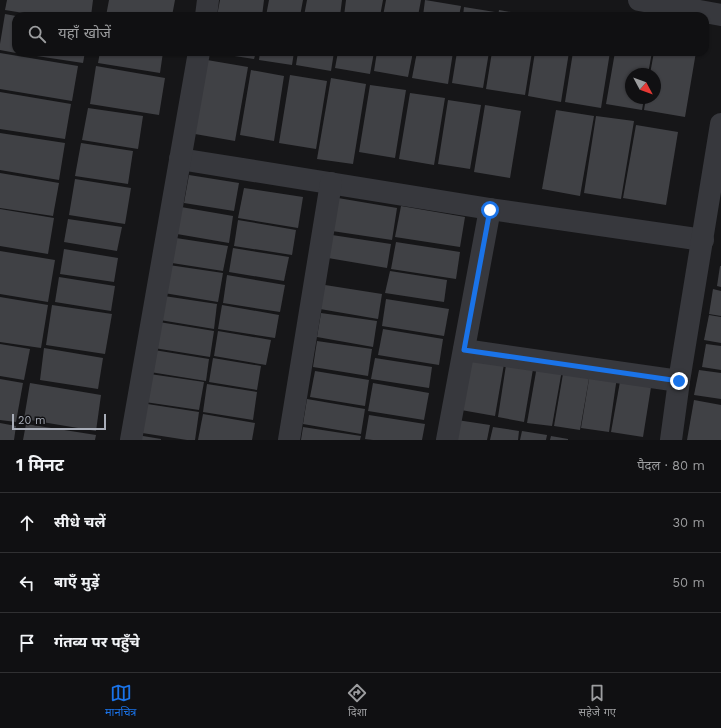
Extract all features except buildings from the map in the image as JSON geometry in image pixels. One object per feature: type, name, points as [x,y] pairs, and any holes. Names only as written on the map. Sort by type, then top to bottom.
[{"type":"street","points":[[206,12],[208,0]]},
{"type":"street","points":[[638,0],[704,12]]},
{"type":"street","points":[[709,13],[721,15]]},
{"type":"street","points":[[131,440],[198,56]]},
{"type":"street","points":[[671,440],[679,381],[721,124]]},
{"type":"street","points":[[180,159],[490,210],[703,240]]},
{"type":"street","points":[[289,440],[331,183]]},
{"type":"street","points":[[447,440],[490,210]]},
{"type":"street","points":[[464,350],[679,381]]},
{"type":"route","points":[[490,210],[464,350],[679,381]]}]
